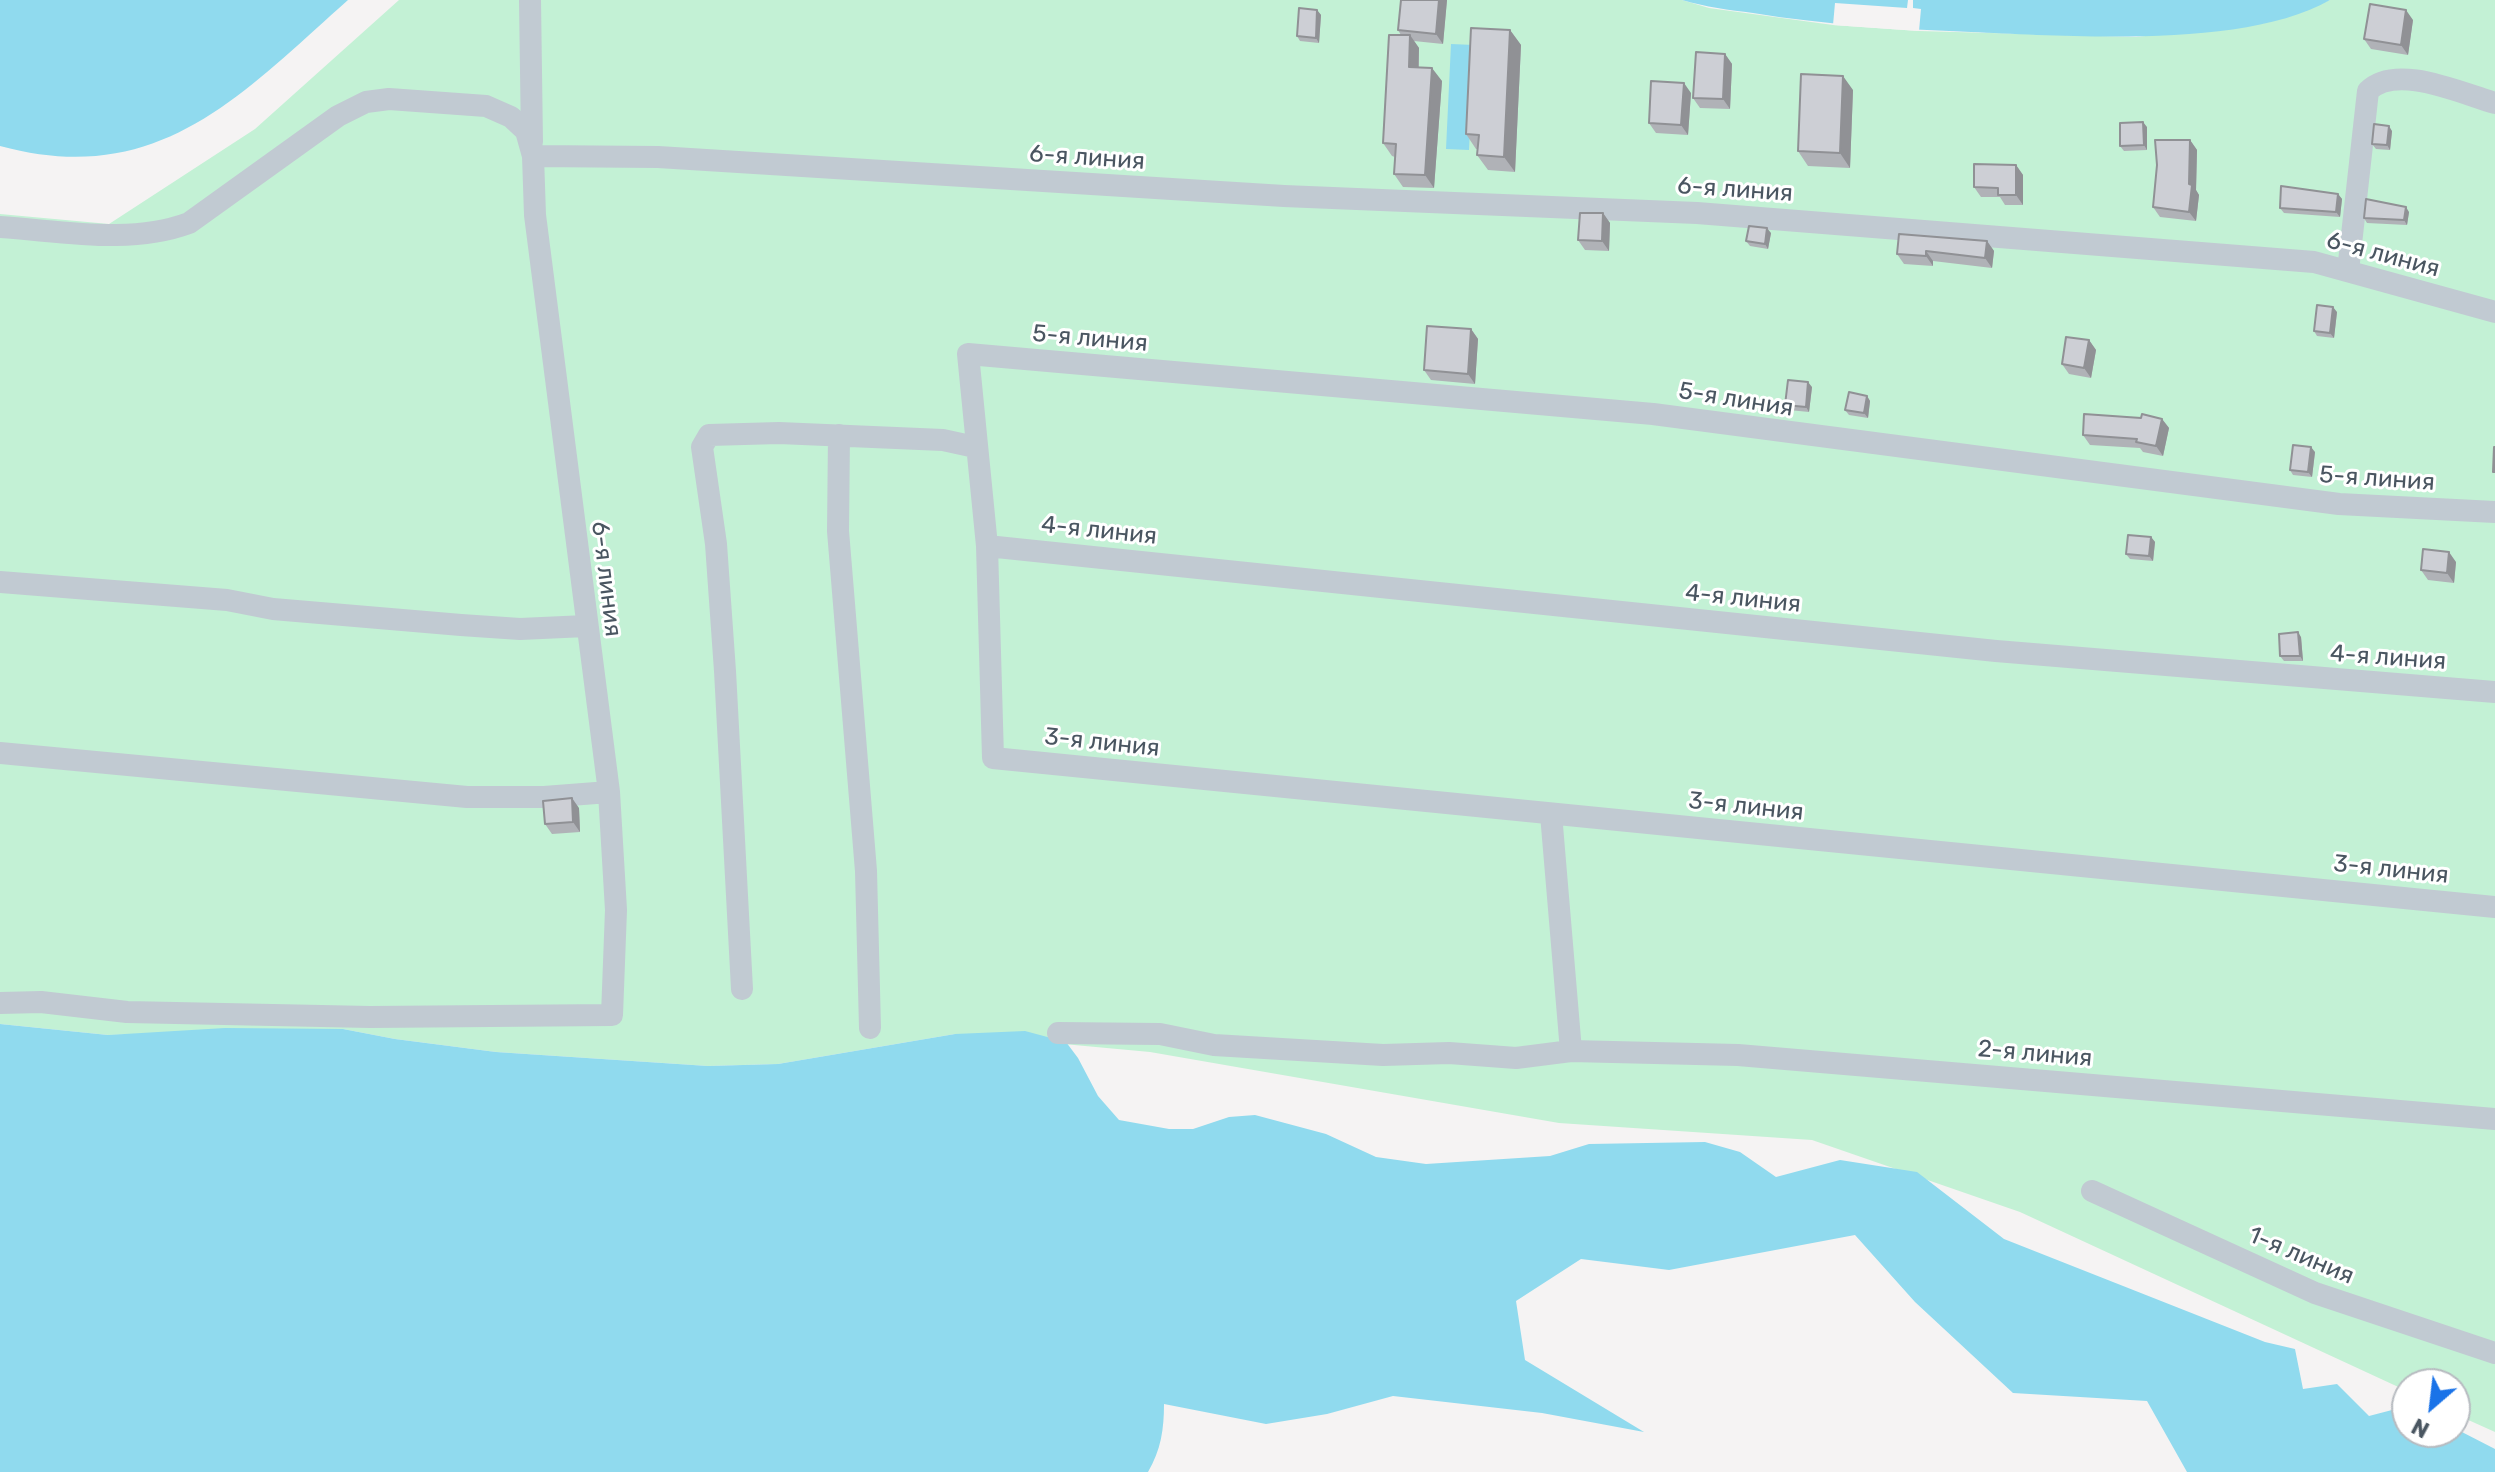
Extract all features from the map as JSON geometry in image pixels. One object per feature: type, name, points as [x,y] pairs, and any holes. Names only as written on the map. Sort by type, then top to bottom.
[{"type":"lane","points":[[530,0],[528,97],[533,156]]},
{"type":"lane","points":[[2348,271],[2368,91],[2379,80],[2403,78],[2495,103]]},
{"type":"lane","points":[[0,227],[138,235],[167,231],[189,223],[338,116],[366,102],[389,99],[486,106],[511,117],[526,131],[533,156]]},
{"type":"lane","name":"6-я линия","points":[[0,1003],[41,1002],[127,1012],[370,1017],[612,1015],[616,910],[609,792],[535,215],[533,156],[658,157],[1284,196],[1697,213],[2314,262],[2495,312]]},
{"type":"lane","name":"5-я линия","points":[[975,447],[968,354],[1653,414],[2339,504],[2495,512]]},
{"type":"lane","points":[[742,989],[716,544],[702,447],[709,435],[732,433],[943,440],[975,447],[987,546]]},
{"type":"lane","points":[[839,435],[838,531],[866,871],[870,1028]]},
{"type":"lane","name":"4-я линия","points":[[987,546],[2012,653],[2495,692]]},
{"type":"lane","name":"3-я линия","points":[[987,546],[993,758],[2495,907]]},
{"type":"lane","points":[[0,582],[227,600],[273,609],[461,625],[520,629],[586,626]]},
{"type":"lane","points":[[0,753],[467,797],[544,797],[609,792]]},
{"type":"lane","points":[[1551,814],[1571,1051]]},
{"type":"lane","name":"2-я линия","points":[[1058,1033],[1160,1034],[1214,1045],[1383,1055],[1449,1053],[1516,1058],[1571,1051],[1738,1055],[2495,1119]]},
{"type":"lane","name":"1-я линия","points":[[2092,1191],[2315,1293],[2495,1353]]},
{"type":"green space","points":[[399,0],[1682,0],[1709,8],[1833,25],[1919,31],[2136,37],[2265,23],[2330,0],[2495,0],[2495,1432],[2471,1421],[2471,1368],[2391,1368],[2391,1384],[2020,1212],[1812,1140],[1559,1123],[1150,1052],[955,1034],[778,1064],[708,1066],[496,1052],[343,1029],[108,1035],[0,1024],[0,214],[109,224],[255,129]]},
{"type":"water","points":[[0,0],[348,0],[232,100],[193,125],[151,144],[106,155],[56,156],[0,146]]},
{"type":"water","points":[[1682,0],[2330,0],[2294,16],[2252,26],[2205,33],[2105,37],[1862,26],[1735,11]]},
{"type":"water","points":[[1451,44],[1474,45],[1469,150],[1446,149]]},
{"type":"water","points":[[0,1024],[108,1035],[225,1028],[343,1029],[496,1052],[708,1066],[778,1064],[955,1034],[1025,1031],[1066,1042],[1098,1096],[1119,1120],[1169,1129],[1193,1129],[1229,1117],[1255,1115],[1326,1134],[1376,1157],[1426,1164],[1550,1156],[1589,1144],[1705,1142],[1740,1152],[1776,1177],[1840,1160],[1917,1172],[2004,1239],[2265,1342],[2295,1349],[2303,1389],[2337,1384],[2369,1416],[2391,1410],[2391,1448],[2471,1448],[2471,1437],[2495,1449],[2495,1472],[2187,1472],[2147,1401],[2013,1393],[1915,1302],[1855,1235],[1669,1270],[1581,1259],[1516,1301],[1525,1360],[1644,1432],[1542,1413],[1393,1396],[1327,1414],[1266,1424],[1164,1404],[1161,1439],[1148,1472],[0,1472]]},
{"type":"pier","points":[[1908,0],[1913,0],[1913,8],[1921,9],[1919,31],[1833,25],[1835,3],[1907,8]]},
{"type":"building","points":[[1401,0],[1439,0],[1436,34],[1398,30]]},
{"type":"building","points":[[2370,4],[2406,10],[2401,45],[2364,39]]},
{"type":"building","points":[[1299,8],[1317,10],[1316,38],[1297,36]]},
{"type":"building","points":[[1471,28],[1510,30],[1504,157],[1477,155],[1479,135],[1466,134]]},
{"type":"building","points":[[1389,35],[1410,35],[1409,67],[1432,68],[1425,175],[1394,174],[1396,144],[1383,143]]},
{"type":"building","points":[[1696,52],[1725,54],[1723,99],[1693,98]]},
{"type":"building","points":[[1801,74],[1843,76],[1840,153],[1798,151]]},
{"type":"building","points":[[1651,81],[1684,83],[1681,125],[1649,123]]},
{"type":"building","points":[[2143,122],[2144,145],[2120,146],[2120,123]]},
{"type":"building","points":[[2374,124],[2389,126],[2387,145],[2372,144]]},
{"type":"building","points":[[2155,140],[2190,140],[2189,184],[2192,185],[2189,212],[2153,207],[2157,165]]},
{"type":"building","points":[[1974,164],[2016,165],[2016,195],[1998,195],[1998,188],[1974,187]]},
{"type":"building","points":[[2281,186],[2338,194],[2336,212],[2280,208]]},
{"type":"building","points":[[2366,199],[2406,207],[2404,220],[2364,218]]},
{"type":"building","points":[[1580,213],[1603,213],[1602,241],[1578,240]]},
{"type":"building","points":[[1749,226],[1767,228],[1765,244],[1746,241]]},
{"type":"building","points":[[1899,234],[1987,241],[1985,258],[1926,251],[1926,256],[1897,254]]},
{"type":"building","points":[[2317,305],[2333,307],[2330,333],[2314,331]]},
{"type":"building","points":[[1427,326],[1471,329],[1468,374],[1424,370]]},
{"type":"building","points":[[2066,337],[2089,340],[2084,368],[2062,364]]},
{"type":"building","points":[[1788,380],[1808,382],[1806,407],[1785,405]]},
{"type":"building","points":[[1849,392],[1867,396],[1864,413],[1845,410]]},
{"type":"building","points":[[2084,414],[2141,418],[2142,414],[2162,419],[2156,446],[2136,442],[2137,439],[2083,435]]},
{"type":"building","points":[[2293,445],[2311,447],[2308,472],[2290,470]]},
{"type":"building","points":[[2128,535],[2151,537],[2149,556],[2126,554]]},
{"type":"building","points":[[2423,549],[2449,552],[2447,573],[2421,570]]},
{"type":"building","points":[[2298,632],[2300,656],[2280,656],[2279,634]]},
{"type":"building","points":[[572,798],[573,822],[545,824],[543,801]]}]
